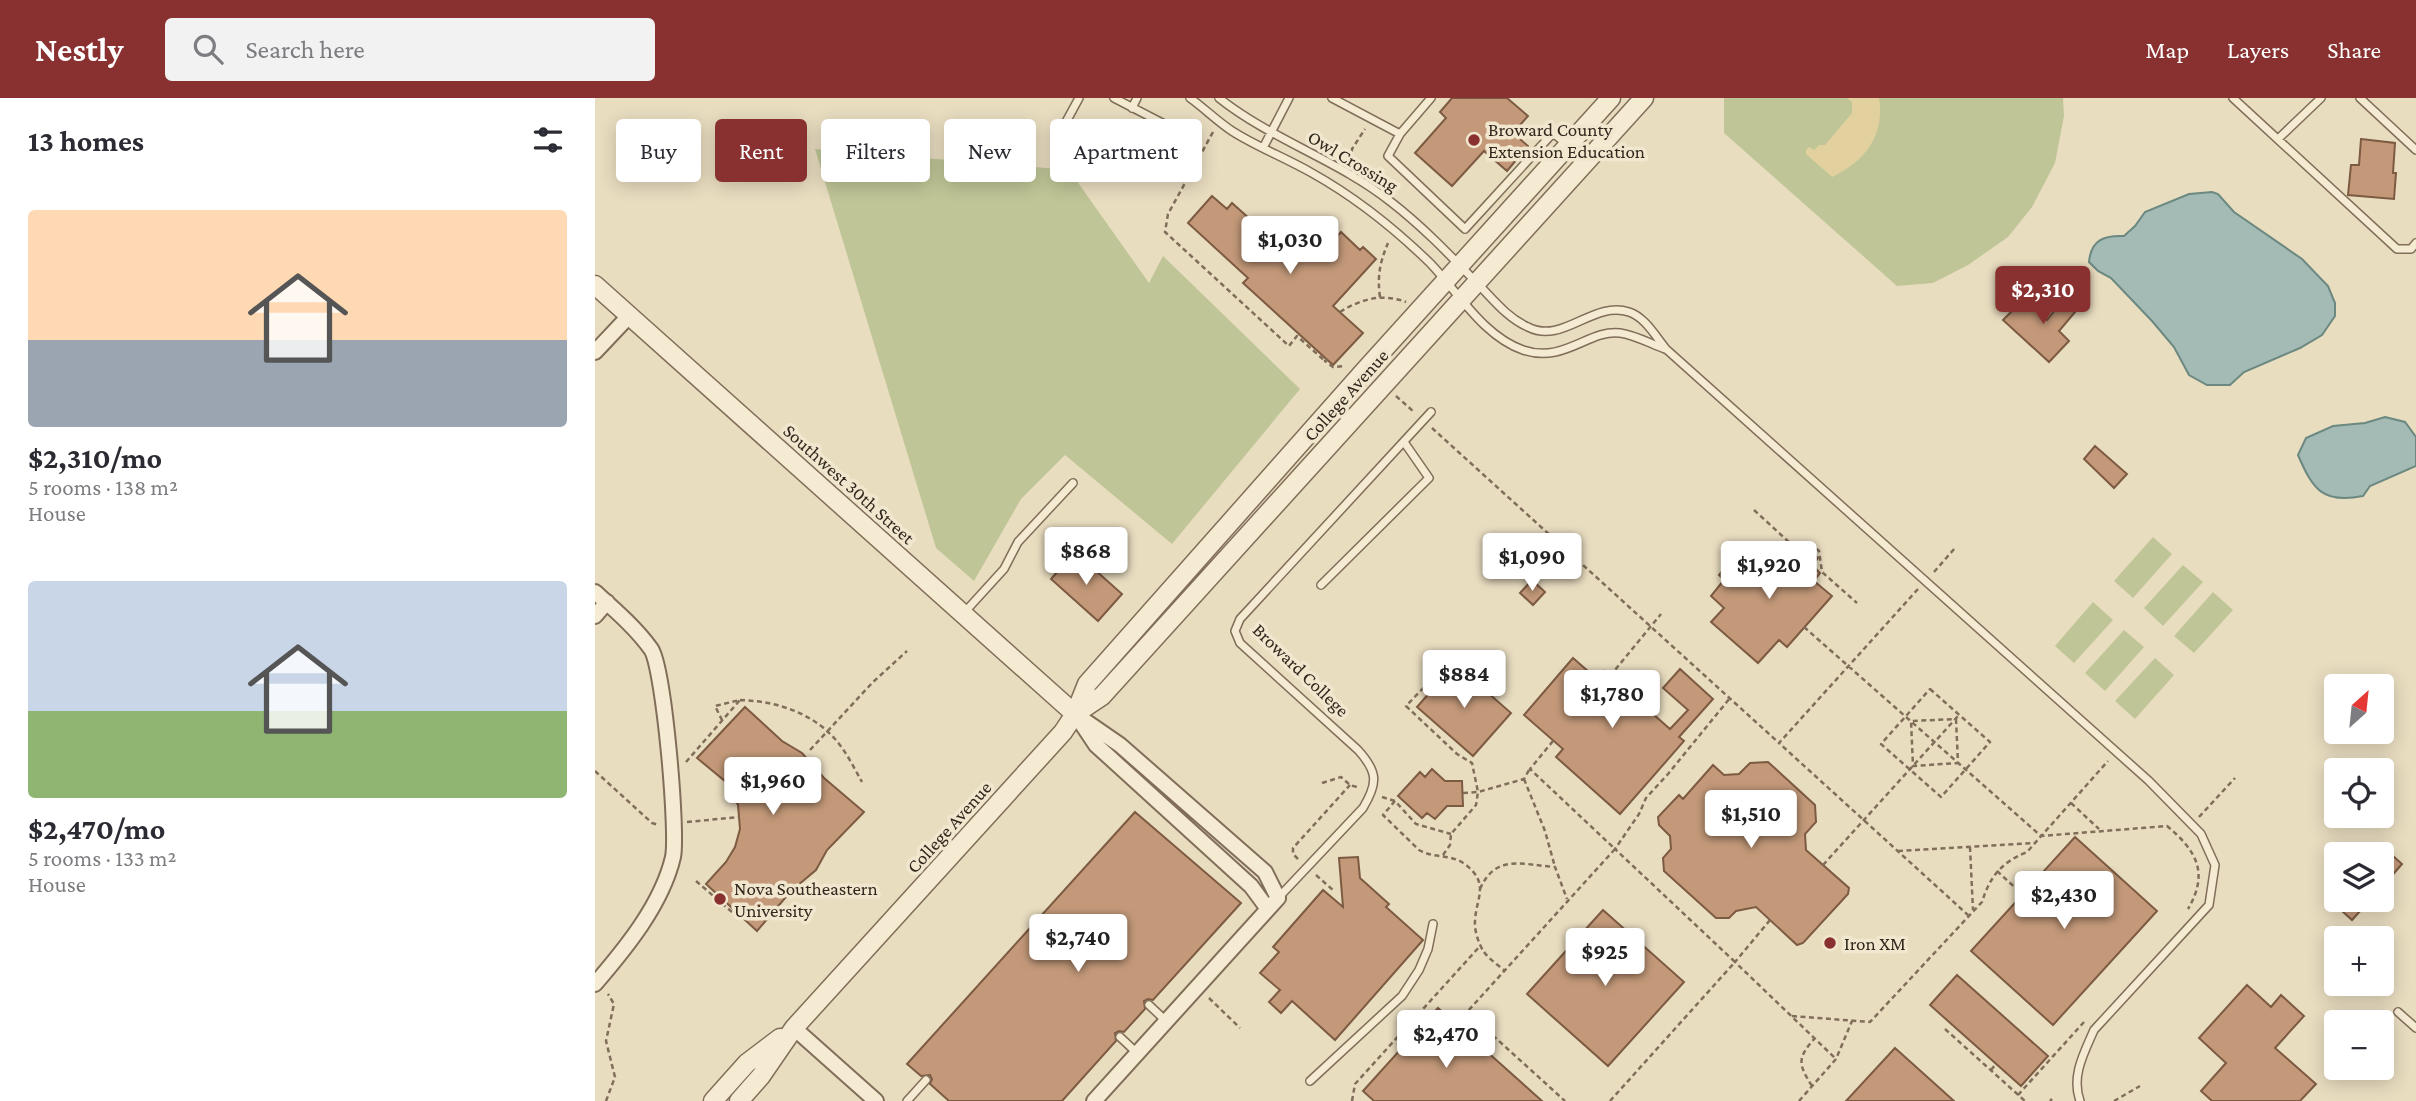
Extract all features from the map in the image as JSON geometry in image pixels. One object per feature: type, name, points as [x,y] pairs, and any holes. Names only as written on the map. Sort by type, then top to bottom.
[{"type":"street","name":"College Avenue","points":[[739,1101],[761,1076],[795,1028],[1063,732],[1075,714],[1087,684],[1611,98]]},
{"type":"street","name":"College Avenue","points":[[1075,714],[1102,696],[1644,98]]},
{"type":"street","name":"Southwest 30th Street","points":[[595,285],[1075,714]]},
{"type":"street","points":[[595,352],[629,316]]},
{"type":"street","points":[[595,592],[653,651],[665,707],[673,856],[655,903],[626,948],[598,981]]},
{"type":"street","points":[[595,616],[607,603]]},
{"type":"street","points":[[1075,714],[1120,746],[1265,872],[1278,898],[1094,1101]]},
{"type":"street","points":[[1075,714],[1096,745],[1251,886],[1268,909]]},
{"type":"street","name":"College Avenue","points":[[713,1101],[747,1063],[795,1028]]},
{"type":"street","points":[[795,1028],[876,1101]]},
{"type":"lane","points":[[1079,98],[1066,122],[1151,167],[1172,128],[1114,98]]},
{"type":"lane","points":[[1132,108],[1137,98]]},
{"type":"lane","name":"Owl Crossing","points":[[1190,98],[1229,129],[1312,173],[1359,204],[1405,241],[1487,327],[1522,350],[1553,353],[1607,334],[1619,333],[1666,349]]},
{"type":"lane","name":"Owl Crossing","points":[[1219,98],[1235,111],[1347,172],[1392,203],[1515,320],[1529,328],[1543,332],[1558,330],[1603,312],[1630,312],[1644,322],[1666,349]]},
{"type":"lane","points":[[1263,148],[1289,98]]},
{"type":"lane","points":[[1332,98],[1400,134]]},
{"type":"lane","points":[[1431,98],[1400,134],[1388,156],[1465,229],[1553,132],[1569,146]]},
{"type":"lane","points":[[2233,98],[2397,249],[2411,249],[2416,243]]},
{"type":"lane","points":[[2278,139],[2321,98]]},
{"type":"lane","points":[[2360,98],[2416,150]]},
{"type":"lane","points":[[1666,349],[2149,781],[2201,834],[2215,865],[2209,905],[2094,1030],[2083,1053],[2077,1076],[2080,1101]]},
{"type":"lane","name":"Broward College","points":[[1372,793],[1374,776],[1370,763],[1240,643],[1235,631],[1240,619],[1431,412]]},
{"type":"lane","points":[[1321,585],[1429,478],[1404,442]]},
{"type":"lane","points":[[963,614],[1004,569],[1019,542],[1073,484]]},
{"type":"lane","points":[[1278,898],[1348,827],[1372,793]]},
{"type":"lane","points":[[1310,1081],[1402,996],[1419,970],[1428,949],[1433,924]]},
{"type":"lane","points":[[1149,1004],[1166,1022]]},
{"type":"lane","points":[[2398,1012],[2416,1028]]},
{"type":"lane","points":[[1120,1037],[1137,1053]]},
{"type":"lane","points":[[907,1101],[926,1080]]},
{"type":"path","points":[[1347,172],[1351,164],[1352,149],[1371,119]]},
{"type":"path","points":[[1216,127],[1168,214],[1165,232],[1289,346],[1297,336],[1333,367],[1356,364]]},
{"type":"path","points":[[1380,297],[1377,279],[1379,264],[1388,243],[1397,250]]},
{"type":"path","points":[[1340,312],[1353,304],[1380,297],[1411,304]]},
{"type":"path","points":[[1395,396],[1968,915]]},
{"type":"path","points":[[1754,510],[1790,543],[1812,545],[1819,551],[1822,572],[1857,603]]},
{"type":"path","points":[[1779,743],[1955,548]]},
{"type":"path","points":[[1610,676],[1661,614]]},
{"type":"path","points":[[1804,627],[2041,836],[2167,826],[2194,854],[2200,881],[2189,907],[2180,917]]},
{"type":"path","points":[[810,750],[873,681],[907,650]]},
{"type":"path","points":[[1443,855],[1450,845],[1451,834],[1476,805],[1478,792],[1472,764],[1457,754],[1406,706],[1455,655]]},
{"type":"path","points":[[1930,689],[1959,715],[1990,742],[1941,797],[1881,744],[1930,689]]},
{"type":"path","points":[[1565,1101],[1467,1012],[1615,849],[1639,814],[1646,798],[1730,698]]},
{"type":"path","points":[[684,764],[740,700]]},
{"type":"path","points":[[723,722],[715,706],[740,700],[773,703],[796,711],[838,741],[862,782]]},
{"type":"path","points":[[1823,865],[1959,715]]},
{"type":"path","points":[[1911,721],[1956,719]]},
{"type":"path","points":[[1956,719],[1958,763]]},
{"type":"path","points":[[1911,721],[1913,766]]},
{"type":"path","points":[[1462,793],[1478,792],[1524,779],[1553,741]]},
{"type":"path","points":[[1792,1016],[1870,1022],[1982,902],[1988,884],[1997,871],[2012,859],[2027,852],[2108,761]]},
{"type":"path","points":[[1913,766],[1958,763]]},
{"type":"path","points":[[1529,769],[1836,1059]]},
{"type":"path","points":[[595,772],[652,823],[659,825],[739,817]]},
{"type":"path","points":[[1322,783],[1341,777],[1350,785],[1395,801],[1416,824],[1451,834]]},
{"type":"path","points":[[2180,837],[2235,778]]},
{"type":"path","points":[[1524,779],[1545,831],[1568,901]]},
{"type":"path","points":[[1293,848],[1350,785]]},
{"type":"path","points":[[1395,801],[1383,815],[1419,850],[1443,855],[1465,864],[1478,880],[1480,900],[1474,922],[1485,953],[1505,971]]},
{"type":"path","points":[[2071,803],[2099,830]]},
{"type":"path","points":[[1898,851],[2035,843]]},
{"type":"path","points":[[1970,847],[1973,910]]},
{"type":"path","points":[[1480,888],[1486,874],[1495,867],[1513,863],[1555,867]]},
{"type":"path","points":[[1997,871],[2023,895]]},
{"type":"path","points":[[696,881],[732,912]]},
{"type":"path","points":[[1610,1101],[1770,920]]},
{"type":"path","points":[[1352,1101],[1355,1084],[1481,945]]},
{"type":"path","points":[[598,981],[614,1004],[606,1041],[615,1077],[606,1101]]},
{"type":"path","points":[[1198,987],[1240,1028]]},
{"type":"path","points":[[2018,1095],[2090,1016]]},
{"type":"path","points":[[1799,1101],[1836,1059],[1852,1021]]},
{"type":"path","points":[[1945,1029],[2025,1101]]},
{"type":"path","points":[[1812,1086],[1801,1066],[1801,1058],[1815,1038]]},
{"type":"path","points":[[1991,1070],[1996,1064]]},
{"type":"path","points":[[2113,1101],[2140,1086]]},
{"type":"green space","points":[[1724,98],[2063,98],[2064,116],[2055,163],[2032,207],[2008,237],[1968,265],[1933,283],[1897,286],[1724,133]]},
{"type":"green space","points":[[815,149],[821,149],[821,169]]},
{"type":"green space","points":[[930,159],[944,160],[944,182],[1036,182],[1036,167],[1050,168],[1050,182],[1077,182],[1149,283],[1163,256],[1300,389],[1172,544],[1065,455],[1021,499],[974,581],[936,548],[825,182],[930,182]]},
{"type":"green space","points":[[2153,537],[2172,554],[2133,598],[2114,581]]},
{"type":"green space","points":[[2183,565],[2203,582],[2163,626],[2144,608]]},
{"type":"green space","points":[[2213,592],[2233,610],[2194,653],[2174,636]]},
{"type":"green space","points":[[2093,602],[2113,620],[2074,663],[2055,646]]},
{"type":"green space","points":[[2124,630],[2144,647],[2105,691],[2085,673]]},
{"type":"green space","points":[[2155,658],[2174,675],[2135,719],[2115,701]]},
{"type":"sand","points":[[1847,98],[1879,98],[1879,124],[1863,155],[1854,164],[1832,177],[1806,154],[1806,150],[1809,147],[1814,150],[1819,145],[1825,145],[1852,113],[1852,102]]},
{"type":"water","points":[[2189,194],[2218,194],[2234,212],[2302,259],[2328,286],[2335,303],[2335,316],[2322,335],[2300,348],[2244,372],[2230,385],[2207,385],[2189,375],[2174,347],[2152,321],[2111,278],[2089,262],[2093,249],[2100,240],[2124,236],[2145,212]]},
{"type":"water","points":[[2385,417],[2405,422],[2416,437],[2416,466],[2370,486],[2363,496],[2338,498],[2321,492],[2309,477],[2298,455],[2306,438],[2333,426],[2365,423]]},
{"type":"building","name":"Broward County Extension Education","points":[[1452,98],[1507,98],[1528,116],[1513,133],[1528,146],[1507,171],[1484,151],[1452,186],[1415,153],[1446,118],[1440,112]]},
{"type":"building","points":[[2361,139],[2395,143],[2394,199],[2348,195],[2351,165],[2359,165]]},
{"type":"building","points":[[1212,196],[1227,209],[1232,203],[1290,255],[1298,246],[1314,261],[1341,232],[1360,250],[1363,247],[1376,259],[1333,306],[1363,333],[1333,365],[1243,283],[1248,278],[1188,223]]},
{"type":"building","points":[[2067,295],[2081,305],[2059,331],[2069,341],[2049,362],[2003,320],[2024,299],[2047,320]]},
{"type":"building","points":[[2095,446],[2127,474],[2114,488],[2084,459]]},
{"type":"building","points":[[1789,545],[1797,553],[1804,546],[1818,558],[1812,565],[1820,573],[1814,581],[1832,596],[1787,647],[1779,640],[1758,663],[1711,622],[1724,608],[1711,596],[1724,580],[1719,575],[1734,557],[1753,574],[1775,549],[1781,554]]},
{"type":"building","points":[[1075,552],[1122,594],[1098,621],[1051,579]]},
{"type":"building","points":[[1532,580],[1545,592],[1533,605],[1520,593]]},
{"type":"building","points":[[1573,658],[1597,679],[1604,671],[1670,729],[1688,710],[1663,688],[1680,669],[1713,699],[1679,737],[1684,741],[1620,814],[1556,757],[1563,749],[1524,715]]},
{"type":"building","points":[[1455,664],[1511,713],[1473,756],[1417,707]]},
{"type":"building","points":[[745,707],[782,741],[802,753],[824,778],[864,812],[827,850],[816,870],[791,891],[757,931],[706,884],[726,862],[735,847],[740,829],[738,805],[726,782],[697,758]]},
{"type":"building","points":[[1768,762],[1815,805],[1816,822],[1805,834],[1806,850],[1849,888],[1848,894],[1803,943],[1797,945],[1756,907],[1736,911],[1729,918],[1716,918],[1664,871],[1663,858],[1671,849],[1670,836],[1659,825],[1658,817],[1679,795],[1683,799],[1713,765],[1724,775],[1739,774],[1750,763]]},
{"type":"building","points":[[1432,769],[1445,781],[1462,781],[1463,806],[1447,806],[1435,819],[1427,813],[1422,818],[1398,796],[1420,772],[1425,777]]},
{"type":"building","points":[[1135,812],[1241,903],[1153,1000],[1144,1001],[1145,1009],[1124,1032],[1115,1033],[1116,1041],[1062,1101],[949,1101],[930,1084],[930,1075],[921,1076],[907,1064]]},
{"type":"building","points":[[2075,837],[2157,911],[2053,1025],[1971,951]]},
{"type":"building","points":[[1358,857],[1360,878],[1389,904],[1386,907],[1423,940],[1335,1040],[1292,1001],[1281,1013],[1269,1002],[1280,990],[1260,973],[1279,952],[1273,947],[1323,890],[1343,907],[1339,858]]},
{"type":"building","points":[[2394,857],[2402,864],[2394,873]]},
{"type":"building","points":[[1603,910],[1684,982],[1608,1066],[1527,994]]},
{"type":"building","points":[[2343,912],[2359,912],[2352,920]]},
{"type":"building","points":[[1957,975],[2048,1056],[2021,1086],[1930,1005]]},
{"type":"building","points":[[2247,985],[2271,1007],[2281,995],[2304,1016],[2275,1048],[2316,1084],[2300,1101],[2212,1101],[2201,1091],[2226,1063],[2199,1038]]},
{"type":"building","points":[[1438,1008],[1542,1101],[1374,1101],[1363,1091]]},
{"type":"building","points":[[1895,1048],[1954,1101],[1846,1101]]},
{"type":"place","name":"Broward County Extension Education","points":[[1474,140]]},
{"type":"place","name":"Nova Southeastern University","points":[[720,899]]},
{"type":"place","name":"Iron XM","points":[[1830,943]]}]
